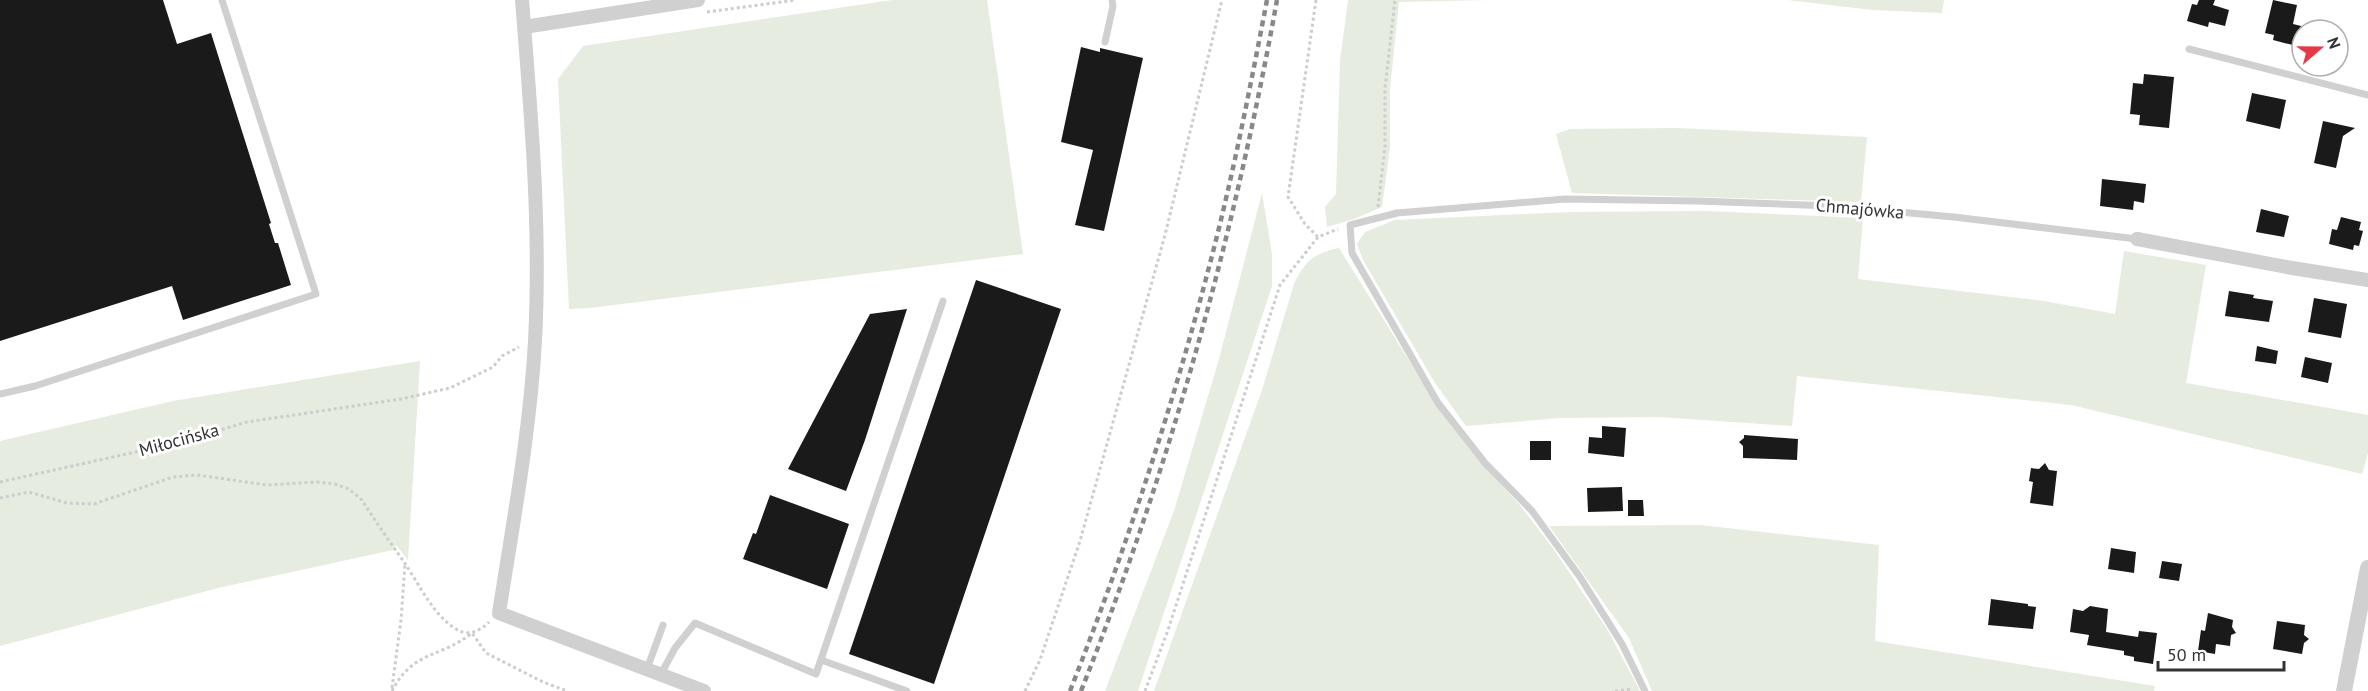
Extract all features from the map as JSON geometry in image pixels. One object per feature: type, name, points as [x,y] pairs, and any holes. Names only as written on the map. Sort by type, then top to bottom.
[{"type":"street","points":[[522,0],[535,177],[537,258],[535,342],[526,443],[499,612],[704,691]]},
{"type":"street","points":[[524,27],[698,0]]},
{"type":"street","name":"Chmajówka","points":[[2137,239],[2368,280]]},
{"type":"street","points":[[2344,691],[2368,568]]},
{"type":"lane","points":[[0,394],[35,386],[316,294],[222,0]]},
{"type":"lane","points":[[1105,42],[1113,6],[1112,0]]},
{"type":"lane","points":[[2189,49],[2368,95]]},
{"type":"lane","name":"Chmajówka","points":[[1350,225],[1397,213],[1565,199],[1697,201],[1832,206],[2137,239]]},
{"type":"lane","points":[[1350,225],[1352,253],[1438,403],[1485,462],[1532,511],[1580,577],[1622,644],[1644,689]]},
{"type":"lane","points":[[661,674],[675,648],[695,623],[816,674],[943,301]]},
{"type":"lane","points":[[647,669],[663,625]]},
{"type":"lane","points":[[821,660],[907,691]]},
{"type":"path","points":[[1024,691],[1040,660],[1080,541],[1165,235],[1222,0]]},
{"type":"path","points":[[1316,0],[1288,197],[1305,224],[1318,237]]},
{"type":"path","points":[[1376,218],[1385,147],[1385,88],[1395,0]]},
{"type":"path","points":[[1145,691],[1171,620],[1280,285],[1318,237],[1350,225]]},
{"type":"path","name":"Miłocińska","points":[[0,482],[176,443],[247,422],[401,399],[450,388],[493,367],[502,356],[535,342]]},
{"type":"path","points":[[0,498],[29,492],[67,503],[94,504],[173,477],[197,475],[267,485],[317,482],[350,489],[362,500],[441,615],[457,630],[472,633],[486,653],[543,682],[567,691]]},
{"type":"path","points":[[392,691],[405,563]]},
{"type":"path","points":[[392,691],[410,665],[427,655],[459,643],[483,628],[499,612]]},
{"type":"path","points":[[1615,691],[1644,689]]},
{"type":"shaded area","points":[[892,0],[987,0],[1023,254],[569,309],[558,79],[583,46]]},
{"type":"shaded area","points":[[1348,0],[1489,0],[1399,2],[1390,89],[1390,148],[1382,207],[1327,227],[1325,207],[1336,194],[1340,61]]},
{"type":"shaded area","points":[[1788,0],[1944,0],[1942,13],[1872,10]]},
{"type":"shaded area","points":[[1678,128],[1867,137],[1861,202],[1572,193],[1556,134],[1570,129]]},
{"type":"shaded area","points":[[1262,193],[1272,254],[1272,286],[1138,691],[1105,691],[1174,511],[1219,359]]},
{"type":"shaded area","points":[[1706,211],[1863,218],[1858,279],[2044,301],[2115,314],[2124,251],[2206,265],[2186,383],[2368,415],[2368,453],[2362,474],[2071,405],[1797,376],[1792,426],[1659,417],[1560,418],[1466,426],[1435,383],[1363,260],[1357,244],[1365,232],[1395,220],[1570,212]]},
{"type":"shaded area","points":[[1339,248],[1443,415],[1474,455],[1519,504],[1555,551],[1607,629],[1640,691],[1154,691],[1262,390],[1294,284],[1302,269],[1311,259],[1323,252]]},
{"type":"shaded area","points":[[420,361],[408,560],[396,545],[393,550],[218,588],[0,646],[0,441],[173,401]]},
{"type":"shaded area","points":[[1700,525],[1879,545],[1875,641],[2155,686],[2154,691],[1652,691],[1629,638],[1549,526]]},
{"type":"building","points":[[0,0],[163,0],[177,44],[211,33],[271,223],[269,224],[275,243],[278,243],[291,285],[183,320],[172,286],[0,341]]},
{"type":"building","points":[[2199,0],[2215,0],[2213,5],[2229,10],[2225,26],[2209,22],[2208,27],[2187,21],[2192,4],[2197,5]]},
{"type":"building","points":[[2273,0],[2297,5],[2294,18],[2290,18],[2290,44],[2273,40],[2274,35],[2265,33]]},
{"type":"building","points":[[1081,47],[1100,52],[1100,48],[1143,58],[1104,231],[1075,225],[1093,150],[1061,142]]},
{"type":"building","points":[[2144,74],[2174,77],[2169,128],[2139,125],[2140,115],[2130,114],[2133,83],[2143,84]]},
{"type":"building","points":[[2252,93],[2286,100],[2280,129],[2246,121]]},
{"type":"building","points":[[2323,121],[2355,128],[2343,136],[2336,168],[2314,163]]},
{"type":"building","points":[[2102,179],[2146,184],[2144,203],[2134,201],[2133,210],[2100,206]]},
{"type":"building","points":[[2261,209],[2289,216],[2284,237],[2256,232]]},
{"type":"building","points":[[2341,217],[2361,222],[2359,230],[2363,231],[2359,246],[2354,245],[2353,250],[2329,244],[2332,229],[2337,230]]},
{"type":"building","points":[[976,280],[1061,309],[934,684],[849,654]]},
{"type":"building","points":[[2229,291],[2273,301],[2269,322],[2225,316]]},
{"type":"building","points":[[2314,298],[2347,304],[2341,338],[2308,332]]},
{"type":"building","points":[[907,309],[865,440],[846,491],[788,469],[870,314]]},
{"type":"building","points":[[2257,346],[2278,351],[2276,364],[2255,361]]},
{"type":"building","points":[[2305,357],[2332,363],[2328,383],[2301,377]]},
{"type":"building","points":[[1602,426],[1626,428],[1624,457],[1588,453],[1589,437],[1602,438]]},
{"type":"building","points":[[1744,435],[1798,439],[1797,460],[1743,458],[1743,446],[1739,442]]},
{"type":"building","points":[[1530,441],[1551,441],[1551,460],[1530,460]]},
{"type":"building","points":[[2045,463],[2049,470],[2057,471],[2053,506],[2030,503],[2033,482],[2029,481],[2031,468],[2039,469]]},
{"type":"building","points":[[1622,487],[1623,511],[1588,512],[1587,488]]},
{"type":"building","points":[[770,495],[849,524],[827,589],[743,559],[753,533],[756,534]]},
{"type":"building","points":[[1628,500],[1643,500],[1644,516],[1628,516]]},
{"type":"building","points":[[2111,548],[2136,552],[2134,573],[2108,569]]},
{"type":"building","points":[[2162,561],[2182,564],[2179,581],[2159,578]]},
{"type":"building","points":[[1991,599],[2036,607],[2033,629],[1988,625]]},
{"type":"building","points":[[2090,606],[2108,609],[2106,632],[2138,637],[2139,631],[2157,633],[2153,664],[2134,661],[2134,657],[2124,655],[2124,651],[2087,645],[2089,635],[2070,632],[2073,609],[2083,611]]},
{"type":"building","points":[[2208,613],[2233,620],[2232,627],[2236,633],[2231,635],[2230,646],[2216,644],[2215,654],[2198,651],[2201,630],[2205,631]]},
{"type":"building","points":[[2277,621],[2305,625],[2304,635],[2309,639],[2304,643],[2302,654],[2273,649]]},
{"type":"railway","points":[[1070,691],[1113,578],[1152,464],[1187,348],[1225,203],[1267,0]]},
{"type":"railway","points":[[1081,691],[1143,522],[1196,350],[1241,176],[1277,0]]}]
